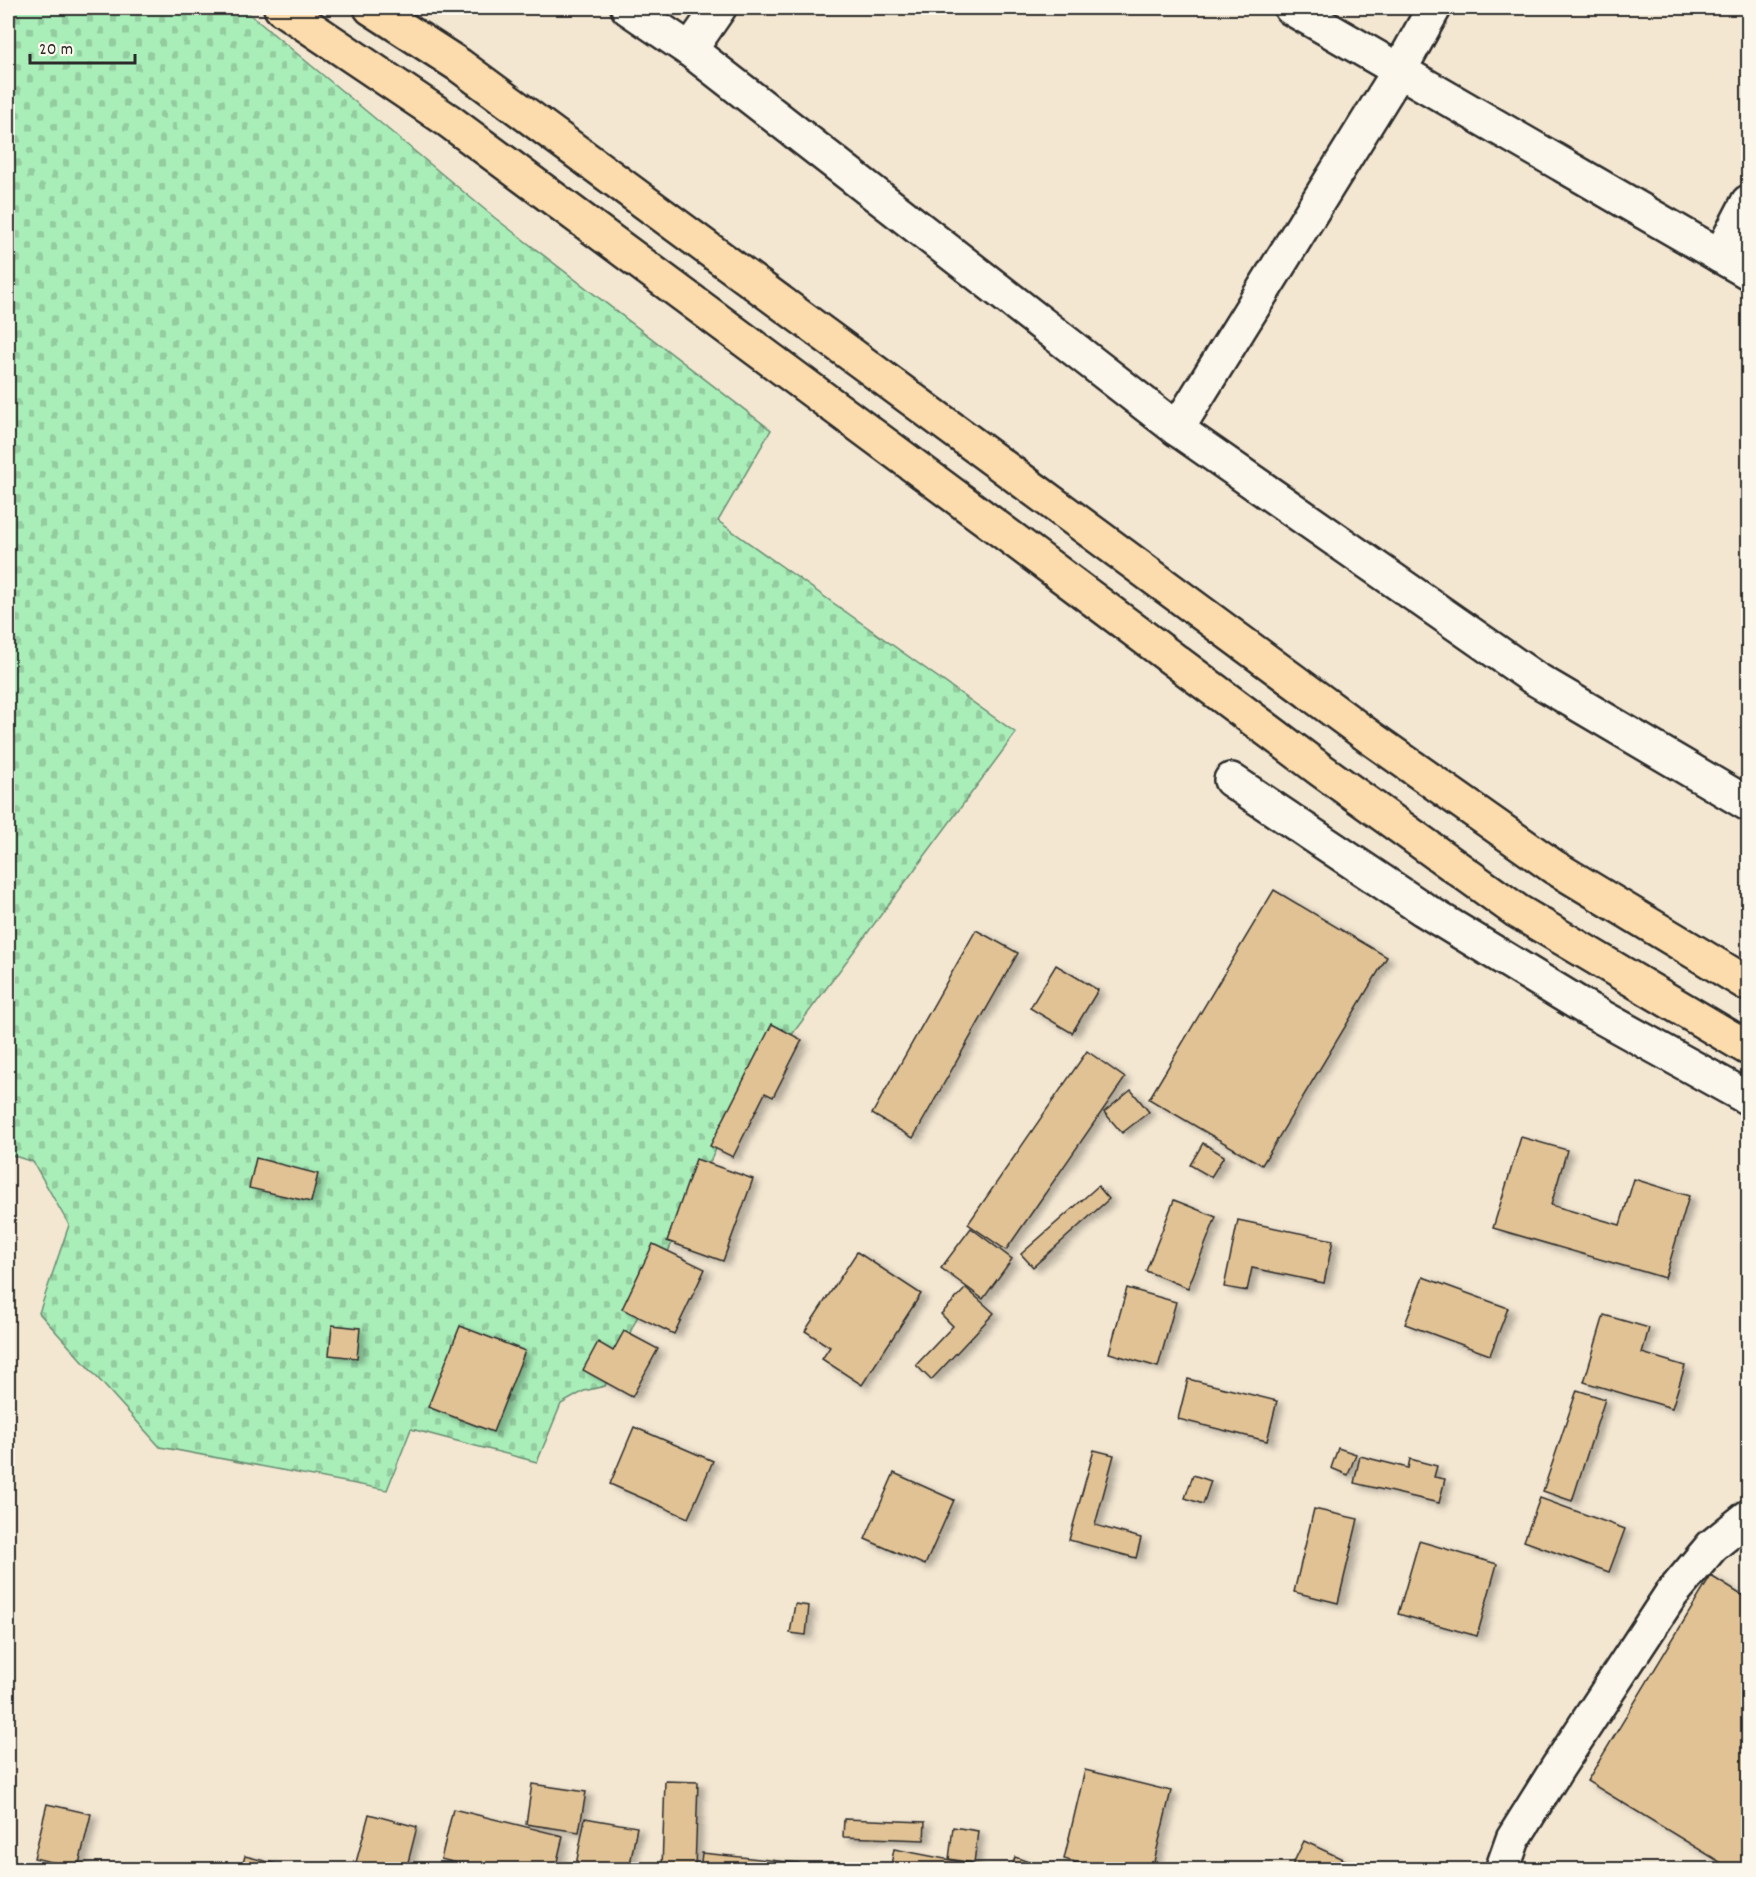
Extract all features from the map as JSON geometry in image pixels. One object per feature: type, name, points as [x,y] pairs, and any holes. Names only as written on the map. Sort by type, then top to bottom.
[{"type":"highway","points":[[280,8],[449,121],[1321,770],[1517,910],[1749,1048]]},
{"type":"highway","points":[[371,8],[459,65],[1381,745],[1554,867],[1749,984]]},
{"type":"street","points":[[628,8],[690,50],[1177,429],[1534,678],[1749,804]]},
{"type":"street","points":[[690,50],[719,8]]},
{"type":"street","points":[[1291,8],[1749,272]]},
{"type":"street","points":[[1177,429],[1399,71],[1434,8]]},
{"type":"street","points":[[1720,256],[1749,202]]},
{"type":"street","points":[[1231,780],[1423,909],[1589,1010],[1749,1098]]},
{"type":"street","points":[[1502,1869],[1513,1839],[1670,1596],[1712,1546],[1749,1517]]},
{"type":"green space","points":[[8,8],[242,8],[495,218],[771,430],[718,521],[1016,733],[782,1048],[768,1038],[605,1386],[584,1391],[561,1404],[537,1462],[411,1429],[387,1490],[160,1447],[39,1313],[69,1225],[33,1162],[8,1154]]},
{"type":"building","points":[[1274,890],[1387,957],[1262,1165],[1149,1099]]},
{"type":"building","points":[[976,930],[1018,953],[913,1138],[872,1114]]},
{"type":"building","points":[[1056,965],[1098,990],[1072,1033],[1030,1008]]},
{"type":"building","points":[[772,1024],[802,1040],[773,1097],[765,1093],[733,1157],[710,1146]]},
{"type":"building","points":[[1087,1051],[1125,1078],[1006,1250],[968,1224]]},
{"type":"building","points":[[1131,1090],[1149,1112],[1122,1133],[1104,1112]]},
{"type":"building","points":[[1521,1137],[1567,1150],[1551,1205],[1620,1225],[1634,1179],[1689,1196],[1665,1278],[1493,1228]]},
{"type":"building","points":[[1203,1143],[1224,1156],[1211,1177],[1190,1165]]},
{"type":"building","points":[[256,1158],[318,1174],[311,1202],[249,1188]]},
{"type":"building","points":[[696,1159],[753,1179],[723,1261],[667,1241]]},
{"type":"building","points":[[1098,1186],[1109,1199],[1033,1267],[1021,1254]]},
{"type":"building","points":[[1174,1200],[1216,1217],[1188,1288],[1146,1271]]},
{"type":"building","points":[[1238,1220],[1333,1240],[1324,1283],[1252,1268],[1247,1291],[1224,1287]]},
{"type":"building","points":[[971,1228],[1012,1259],[983,1299],[941,1268]]},
{"type":"building","points":[[653,1244],[705,1269],[674,1334],[622,1309]]},
{"type":"building","points":[[857,1252],[921,1294],[862,1385],[822,1359],[830,1347],[805,1331]]},
{"type":"building","points":[[1423,1277],[1508,1308],[1490,1355],[1405,1324]]},
{"type":"building","points":[[966,1288],[994,1313],[931,1380],[916,1365],[953,1326],[941,1314]]},
{"type":"building","points":[[1127,1288],[1176,1302],[1158,1367],[1109,1353]]},
{"type":"building","points":[[1604,1315],[1649,1328],[1642,1353],[1685,1366],[1672,1408],[1584,1382]]},
{"type":"building","points":[[332,1325],[360,1328],[357,1358],[329,1355]]},
{"type":"building","points":[[460,1326],[525,1351],[493,1432],[428,1407]]},
{"type":"building","points":[[624,1331],[658,1349],[632,1397],[583,1370],[598,1342],[613,1351]]},
{"type":"building","points":[[1188,1379],[1277,1401],[1267,1441],[1178,1419]]},
{"type":"building","points":[[1577,1390],[1605,1399],[1572,1501],[1543,1491]]},
{"type":"building","points":[[634,1427],[713,1461],[688,1518],[610,1484]]},
{"type":"building","points":[[1338,1448],[1356,1454],[1348,1475],[1331,1468]]},
{"type":"building","points":[[1094,1450],[1114,1455],[1095,1525],[1141,1538],[1136,1558],[1069,1540]]},
{"type":"building","points":[[1360,1456],[1408,1468],[1410,1459],[1437,1466],[1434,1477],[1445,1479],[1439,1503],[1354,1483]]},
{"type":"building","points":[[894,1473],[954,1500],[925,1565],[865,1539]]},
{"type":"building","points":[[1193,1475],[1211,1481],[1203,1504],[1185,1498]]},
{"type":"building","points":[[1540,1498],[1625,1529],[1609,1572],[1524,1541]]},
{"type":"building","points":[[1314,1509],[1358,1519],[1338,1603],[1294,1592]]},
{"type":"building","points":[[1419,1541],[1497,1564],[1477,1636],[1398,1614]]},
{"type":"building","points":[[1711,1576],[1748,1599],[1748,1870],[1733,1870],[1587,1781]]},
{"type":"building","points":[[795,1604],[809,1606],[806,1635],[790,1633]]},
{"type":"building","points":[[1085,1770],[1171,1791],[1152,1870],[1105,1870],[1064,1859]]},
{"type":"building","points":[[665,1781],[698,1782],[695,1869],[662,1867]]},
{"type":"building","points":[[532,1784],[586,1792],[579,1832],[526,1824]]},
{"type":"building","points":[[47,1804],[91,1814],[78,1868],[34,1858]]},
{"type":"building","points":[[453,1809],[563,1836],[555,1870],[483,1870],[441,1859]]},
{"type":"building","points":[[369,1814],[417,1827],[406,1870],[354,1870]]},
{"type":"building","points":[[585,1818],[637,1827],[629,1870],[575,1870]]},
{"type":"building","points":[[844,1819],[925,1822],[924,1840],[843,1837]]},
{"type":"building","points":[[953,1827],[978,1831],[974,1863],[949,1859]]},
{"type":"building","points":[[1304,1841],[1366,1870],[1290,1870]]},
{"type":"building","points":[[894,1849],[966,1863],[964,1870],[890,1870]]},
{"type":"building","points":[[702,1853],[799,1863],[798,1870],[700,1870]]},
{"type":"building","points":[[245,1856],[296,1869],[241,1870]]},
{"type":"building","points":[[1015,1857],[1050,1870],[1011,1870]]}]
